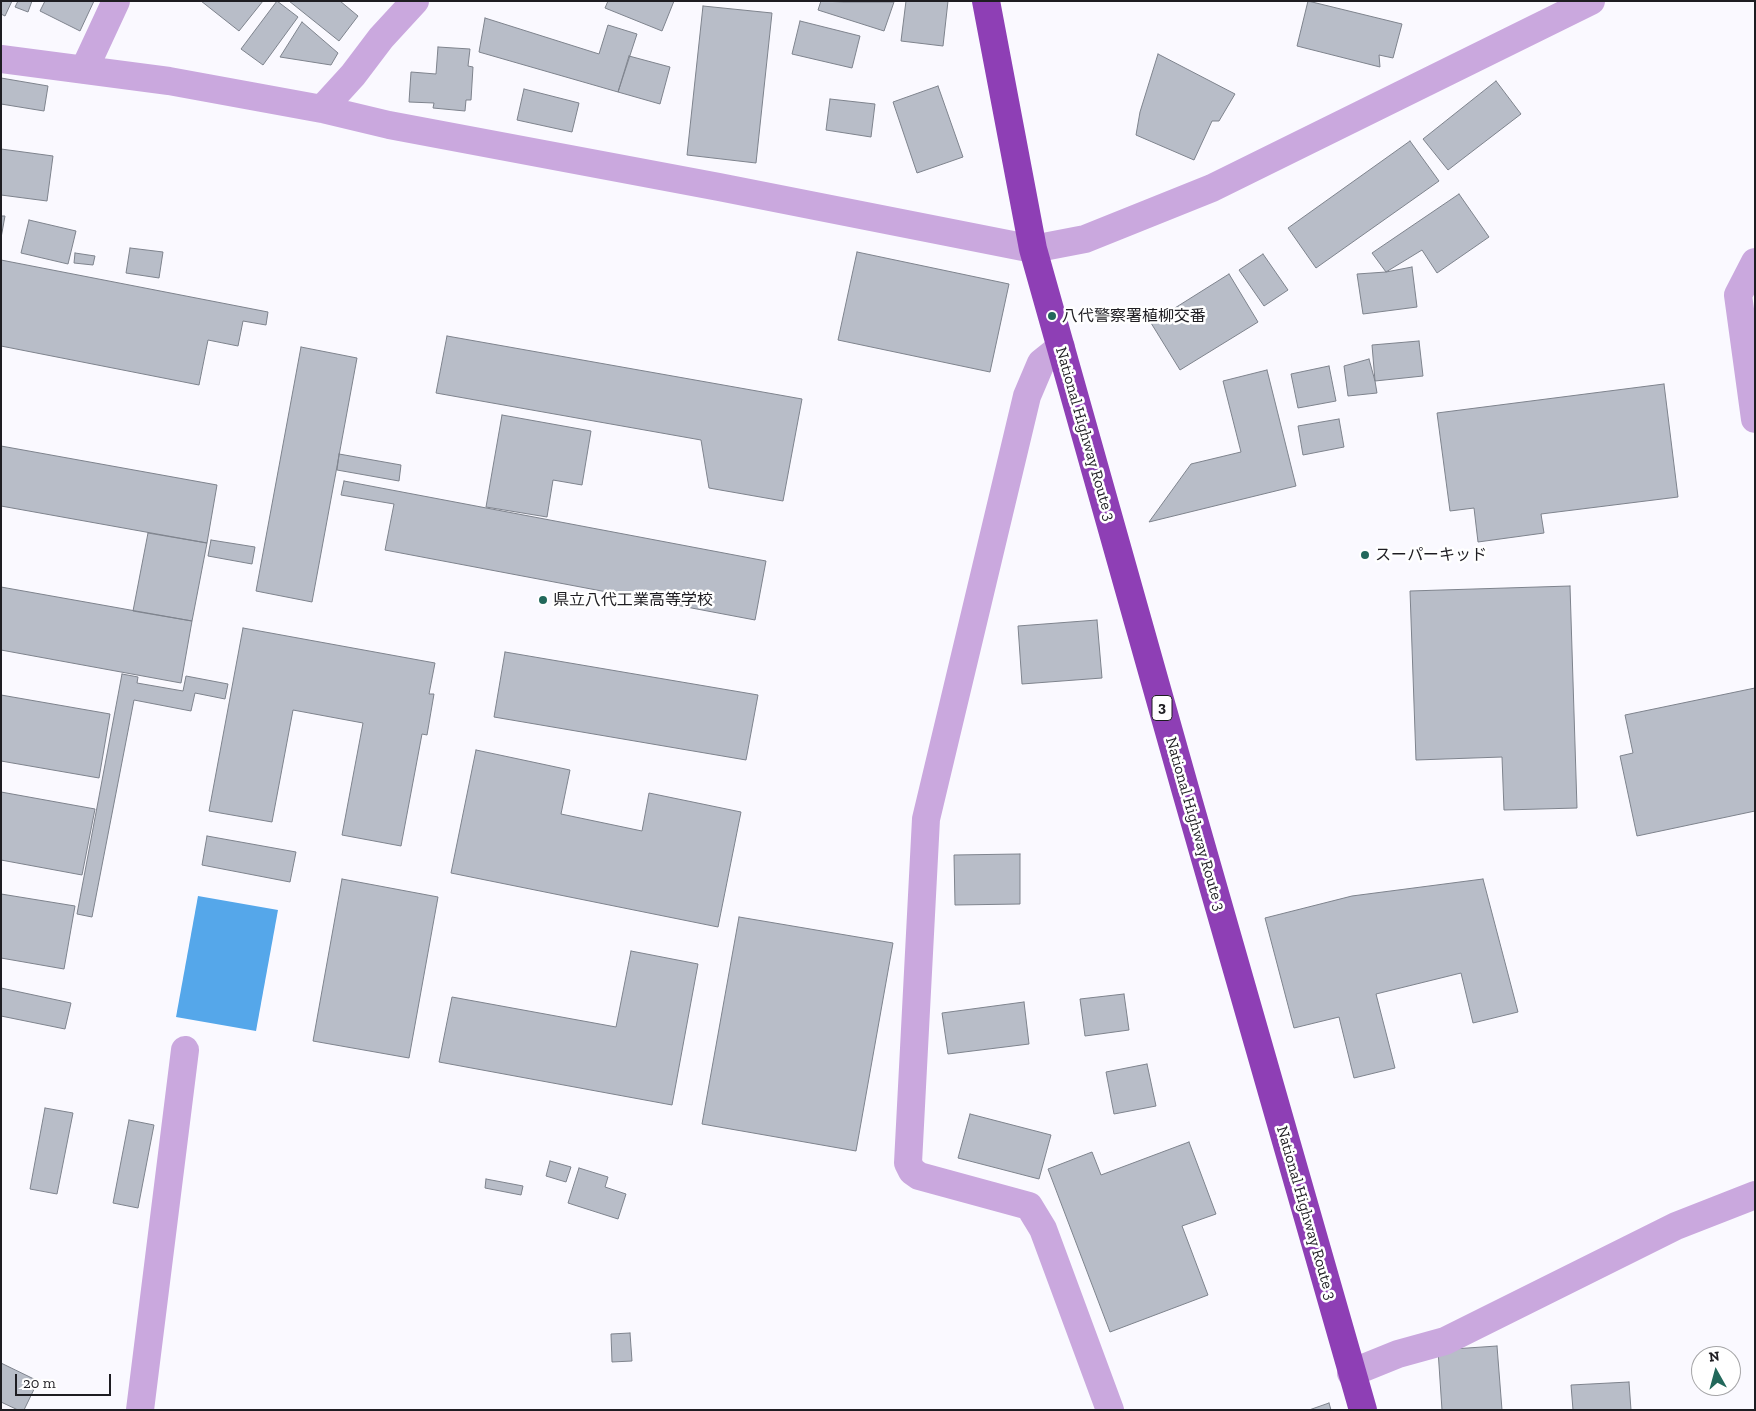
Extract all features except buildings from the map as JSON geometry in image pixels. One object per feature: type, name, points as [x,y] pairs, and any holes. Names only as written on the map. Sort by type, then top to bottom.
[{"type":"highway","name":"National Highway Route 3","points":[[986,1],[1033,249],[1363,1410]]},
{"type":"street","points":[[84,70],[116,1]]},
{"type":"street","points":[[322,109],[353,75],[381,38],[415,1]]},
{"type":"street","points":[[1,59],[170,82],[322,109],[389,125],[709,185],[1033,249],[1085,239],[1212,188],[1591,1]]},
{"type":"street","points":[[1755,262],[1738,295],[1755,420]]},
{"type":"street","points":[[1061,347],[1042,363],[1027,396],[926,818],[908,1163],[912,1171],[919,1176],[1029,1206],[1043,1229],[1110,1410]]},
{"type":"street","points":[[140,1410],[185,1050]]},
{"type":"street","points":[[1351,1373],[1398,1354],[1445,1341],[1676,1226],[1755,1195]]},
{"type":"water","points":[[198,896],[278,910],[256,1031],[176,1017]]},
{"type":"place","name":"八代警察署植柳交番","points":[[1052,316]]},
{"type":"place","name":"スーパーキッド","points":[[1365,555]]},
{"type":"place","name":"県立八代工業高等学校","points":[[543,600]]}]
